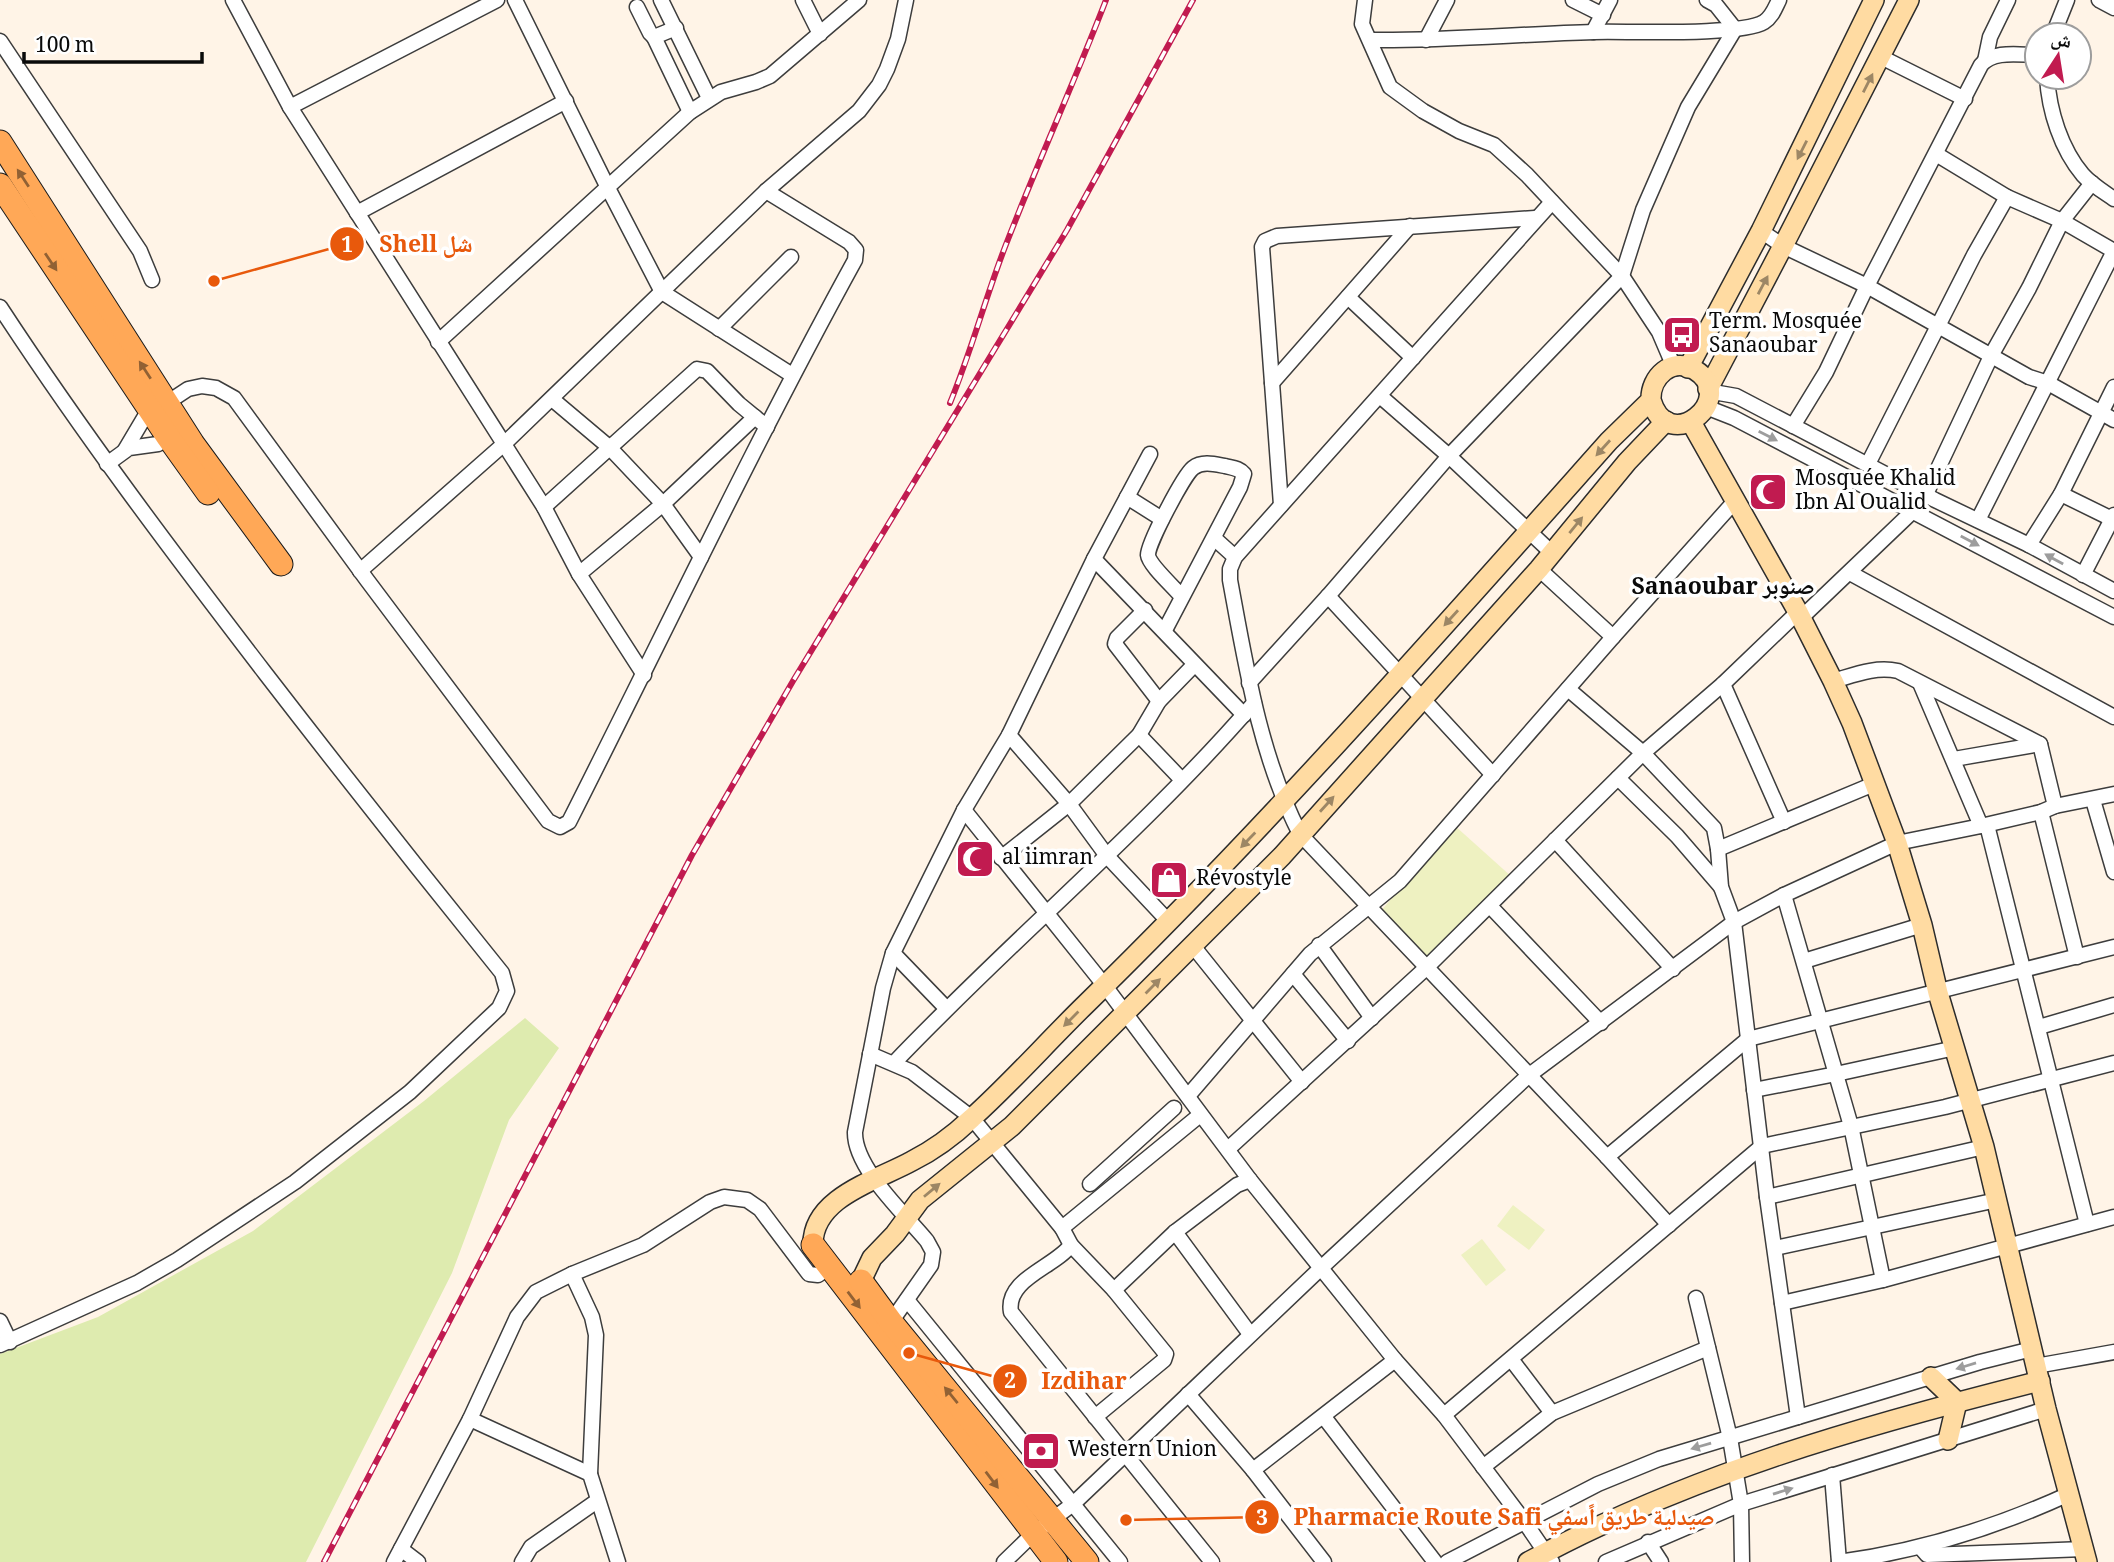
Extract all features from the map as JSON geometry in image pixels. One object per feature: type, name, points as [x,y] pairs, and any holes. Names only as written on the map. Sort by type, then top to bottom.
[{"type":"main road","points":[[1874,0],[1761,231],[1681,367],[1658,375],[1651,391],[1651,400],[1656,412],[1666,421],[1674,424],[1691,422],[1702,414],[1708,396],[1909,0]]},
{"type":"main road","points":[[0,142],[175,433],[274,567]]},
{"type":"main road","points":[[0,185],[159,407]]},
{"type":"main road","points":[[1681,367],[1701,376],[1708,396]]},
{"type":"main road","points":[[1056,1562],[813,1245],[816,1227],[833,1205],[854,1189],[928,1153],[972,1118],[1284,802],[1609,441],[1651,400]]},
{"type":"main road","points":[[1087,1562],[891,1322],[861,1281],[872,1258],[928,1193],[993,1143],[1193,946],[1300,834],[1539,569],[1627,462],[1666,421]]},
{"type":"main road","points":[[1691,422],[1833,681],[1852,723],[1897,843],[1984,1147],[2046,1409],[2085,1556]]},
{"type":"main road","points":[[1528,1562],[1549,1557],[1639,1509],[1735,1471],[1856,1431],[1957,1402],[2036,1366]]},
{"type":"main road","points":[[1931,1377],[1957,1402]]},
{"type":"main road","points":[[1948,1440],[1957,1402]]},
{"type":"street","points":[[233,0],[290,107],[544,507],[579,575],[644,675]]},
{"type":"street","points":[[290,107],[497,0]]},
{"type":"street","points":[[515,0],[662,292],[792,375]]},
{"type":"street","points":[[661,0],[709,98]]},
{"type":"street","points":[[803,0],[820,34]]},
{"type":"street","points":[[438,342],[690,112],[721,92],[769,76],[859,0]]},
{"type":"street","points":[[360,570],[504,444],[766,191],[870,99],[887,69],[898,39],[906,0]]},
{"type":"street","points":[[1366,0],[1362,24],[1390,87],[1423,111],[1459,131],[1494,145],[1622,276],[1681,367]]},
{"type":"street","points":[[1426,40],[1447,0]]},
{"type":"street","points":[[1573,0],[1603,15]]},
{"type":"street","points":[[1592,32],[1610,0]]},
{"type":"street","points":[[1370,40],[1735,29],[1764,22],[1772,14],[1779,0]]},
{"type":"street","points":[[1793,426],[1826,372],[1867,286],[1985,61],[1990,37],[2008,0]]},
{"type":"street","points":[[2059,21],[2067,0]]},
{"type":"street","points":[[2099,0],[2114,8]]},
{"type":"street","points":[[640,2],[650,33],[690,112]]},
{"type":"street","points":[[1714,2],[1735,29]]},
{"type":"street","points":[[654,37],[676,27]]},
{"type":"street","points":[[1249,683],[1449,456],[1622,276],[1643,210],[1688,107],[1735,29]]},
{"type":"street","points":[[0,41],[140,251],[152,280]]},
{"type":"street","points":[[1985,61],[1997,55],[2023,55]]},
{"type":"street","points":[[1881,57],[1965,99]]},
{"type":"street","points":[[2048,91],[2054,121],[2068,152],[2082,174],[2114,199]]},
{"type":"street","points":[[357,212],[566,101]]},
{"type":"street","points":[[1936,154],[2007,197],[2062,220],[2114,251],[1978,520]]},
{"type":"street","points":[[1227,1149],[1426,968],[1643,753],[1850,573],[1913,511],[1926,494],[1992,354],[2029,288],[2062,220],[2092,183]]},
{"type":"street","points":[[125,450],[141,422],[188,389],[202,386],[222,390],[234,398],[548,821],[560,827],[569,822],[792,375],[855,260],[856,250],[849,242],[766,191]]},
{"type":"street","points":[[1868,464],[1974,255],[2007,197]]},
{"type":"street","points":[[1552,202],[1235,556],[1230,569],[1230,580],[1254,703],[1284,802],[1300,834],[1669,1225]]},
{"type":"street","points":[[1281,505],[1262,247],[1265,241],[1278,236],[1535,218]]},
{"type":"street","points":[[1272,383],[1410,226]]},
{"type":"street","points":[[1761,231],[1783,246],[1867,286],[2029,377],[2048,383],[2107,416]]},
{"type":"street","points":[[719,328],[791,257]]},
{"type":"street","points":[[1348,296],[1413,358]]},
{"type":"street","points":[[0,307],[58,395],[195,583],[502,973],[507,991],[499,1008],[411,1092],[295,1182],[177,1259],[137,1283],[5,1343],[0,1321]]},
{"type":"street","points":[[544,507],[697,369],[707,371],[767,427]]},
{"type":"street","points":[[2029,545],[2107,416],[2114,387]]},
{"type":"street","points":[[1708,396],[1719,393],[1735,396],[2114,591]]},
{"type":"street","points":[[1380,396],[1449,456],[1552,553]]},
{"type":"street","points":[[1708,396],[1734,418],[2114,617]]},
{"type":"street","points":[[552,399],[609,447],[663,504],[701,557]]},
{"type":"street","points":[[579,575],[663,504],[755,417]]},
{"type":"street","points":[[107,464],[125,450],[139,445],[158,444],[175,433]]},
{"type":"street","points":[[891,1322],[933,1259],[931,1246],[874,1178],[860,1156],[854,1138],[887,969],[964,810],[1009,735],[1094,559],[1150,454]]},
{"type":"street","points":[[1165,630],[1243,480],[1244,474],[1237,469],[1211,464],[1194,467],[1163,519],[1148,554],[1151,562],[1182,597]]},
{"type":"street","points":[[2061,494],[2113,517],[2083,575]]},
{"type":"street","points":[[1127,497],[1163,519]]},
{"type":"street","points":[[1188,1096],[1319,944],[1400,881],[1735,502]]},
{"type":"street","points":[[1214,538],[1235,556]]},
{"type":"street","points":[[1094,559],[1244,715]]},
{"type":"street","points":[[1539,569],[1613,637]]},
{"type":"street","points":[[1850,573],[2114,717]]},
{"type":"street","points":[[1328,596],[1493,775]]},
{"type":"street","points":[[1145,610],[1117,638],[1115,644],[1159,701]]},
{"type":"street","points":[[1001,858],[1069,804],[1139,735],[1159,701],[1194,665]]},
{"type":"street","points":[[1833,681],[1885,668],[1898,671],[2040,744],[2055,806]]},
{"type":"street","points":[[1920,682],[1984,825],[2039,1027],[2087,1224]]},
{"type":"street","points":[[1723,684],[1784,822]]},
{"type":"street","points":[[1569,689],[1643,753],[1714,828],[1721,887],[1734,922],[1767,1196],[1798,1417]]},
{"type":"street","points":[[894,1063],[946,1008],[1107,856],[1254,703]]},
{"type":"street","points":[[1009,735],[1069,804],[1107,856],[1168,922]]},
{"type":"street","points":[[1139,735],[1181,779]]},
{"type":"street","points":[[1954,759],[2040,744]]},
{"type":"street","points":[[1618,778],[1677,836],[1721,887]]},
{"type":"street","points":[[1718,849],[1874,784]]},
{"type":"street","points":[[1004,1562],[1033,1534],[1073,1504],[1322,1266],[1528,1076],[1734,922],[1784,895],[1897,843],[2114,794]]},
{"type":"street","points":[[2093,800],[2114,872]]},
{"type":"street","points":[[964,810],[1105,986],[1250,1180],[1322,1266],[1395,1360],[1444,1415],[1549,1557]]},
{"type":"street","points":[[2041,812],[2077,957]]},
{"type":"street","points":[[1555,840],[1673,969]]},
{"type":"street","points":[[1784,895],[1851,1126],[1883,1280]]},
{"type":"street","points":[[1490,906],[1601,1023]]},
{"type":"street","points":[[1804,961],[1922,925]]},
{"type":"street","points":[[1319,944],[1372,1018]]},
{"type":"street","points":[[1193,946],[1301,1082]]},
{"type":"street","points":[[1607,1157],[1748,1039],[2114,947]]},
{"type":"street","points":[[893,953],[946,1008]]},
{"type":"street","points":[[1293,974],[1348,1041]]},
{"type":"street","points":[[2039,1027],[2114,1006]]},
{"type":"street","points":[[1754,1090],[1955,1048]]},
{"type":"street","points":[[870,1054],[912,1072],[972,1118],[1062,1228],[1071,1245],[1114,1290],[1166,1354],[1164,1360],[1095,1417]]},
{"type":"street","points":[[1444,1415],[1762,1146],[1970,1100],[2114,1063]]},
{"type":"street","points":[[1090,1184],[1174,1108]]},
{"type":"street","points":[[1062,1228],[1200,1115]]},
{"type":"street","points":[[1137,1142],[1148,1156]]},
{"type":"street","points":[[1767,1196],[1984,1147]]},
{"type":"street","points":[[1114,1290],[1175,1232],[1237,1185],[1250,1180]]},
{"type":"street","points":[[418,1562],[398,1556],[470,1419],[517,1317],[536,1292],[643,1245],[710,1202],[732,1197],[747,1200],[760,1209],[809,1274],[818,1275],[829,1267]]},
{"type":"street","points":[[1776,1248],[1997,1200]]},
{"type":"street","points":[[1783,1303],[1883,1280],[2114,1217]]},
{"type":"street","points":[[1175,1232],[1250,1335]]},
{"type":"street","points":[[1071,1245],[1022,1283],[1013,1294],[1011,1312],[1212,1562]]},
{"type":"street","points":[[572,1274],[592,1317],[596,1335],[590,1474],[618,1562]]},
{"type":"street","points":[[1696,1298],[1730,1438],[1741,1504],[1742,1562]]},
{"type":"street","points":[[906,1300],[1120,1562]]},
{"type":"street","points":[[1483,1467],[1552,1413],[1708,1348]]},
{"type":"street","points":[[1447,1562],[1598,1484],[1684,1451],[1980,1362],[2036,1366],[2114,1352]]},
{"type":"street","points":[[1511,1359],[1552,1413]]},
{"type":"street","points":[[1253,1470],[1395,1360]]},
{"type":"street","points":[[1188,1394],[1253,1470],[1324,1562]]},
{"type":"street","points":[[1606,1562],[1741,1504],[2046,1409]]},
{"type":"street","points":[[1324,1417],[1434,1562]]},
{"type":"street","points":[[470,1419],[590,1474]]},
{"type":"street","points":[[1832,1475],[1839,1562],[1920,1547],[1987,1528],[2069,1494]]},
{"type":"street","points":[[522,1562],[531,1547],[597,1501]]},
{"type":"street","points":[[1648,1542],[1661,1562]]},
{"type":"street","points":[[1920,1547],[1927,1555],[2085,1556]]},
{"type":"green space","points":[[1454,825],[1513,878],[1424,965],[1380,912]]},
{"type":"green space","points":[[525,1018],[559,1048],[509,1120],[452,1273],[306,1562],[0,1562],[0,1354],[98,1317],[253,1231],[424,1101]]},
{"type":"green space","points":[[1513,1205],[1545,1230],[1529,1250],[1497,1226]]},
{"type":"green space","points":[[1482,1239],[1506,1270],[1486,1286],[1461,1255]]},
{"type":"railway","points":[[950,403],[1005,247],[1106,0]]},
{"type":"railway","points":[[324,1562],[692,855],[793,681],[1067,230],[1193,0]]},
{"type":"place","name":"Shell شل","points":[[214,281]]},
{"type":"place","name":"Term. Mosquée Sanaoubar","points":[[1682,335]]},
{"type":"place","name":"Mosquée Khalid Ibn Al Oualid","points":[[1768,492]]},
{"type":"place","name":"al iimran","points":[[975,859]]},
{"type":"place","name":"Révostyle","points":[[1169,880]]},
{"type":"place","name":"Izdihar","points":[[909,1353]]},
{"type":"place","name":"Western Union","points":[[1041,1451]]},
{"type":"place","name":"Pharmacie Route Safi صيدلية طريق اًسفي","points":[[1126,1520]]},
{"type":"district","name":"Sanaoubar صنوبر","points":[[1723,589]]}]
